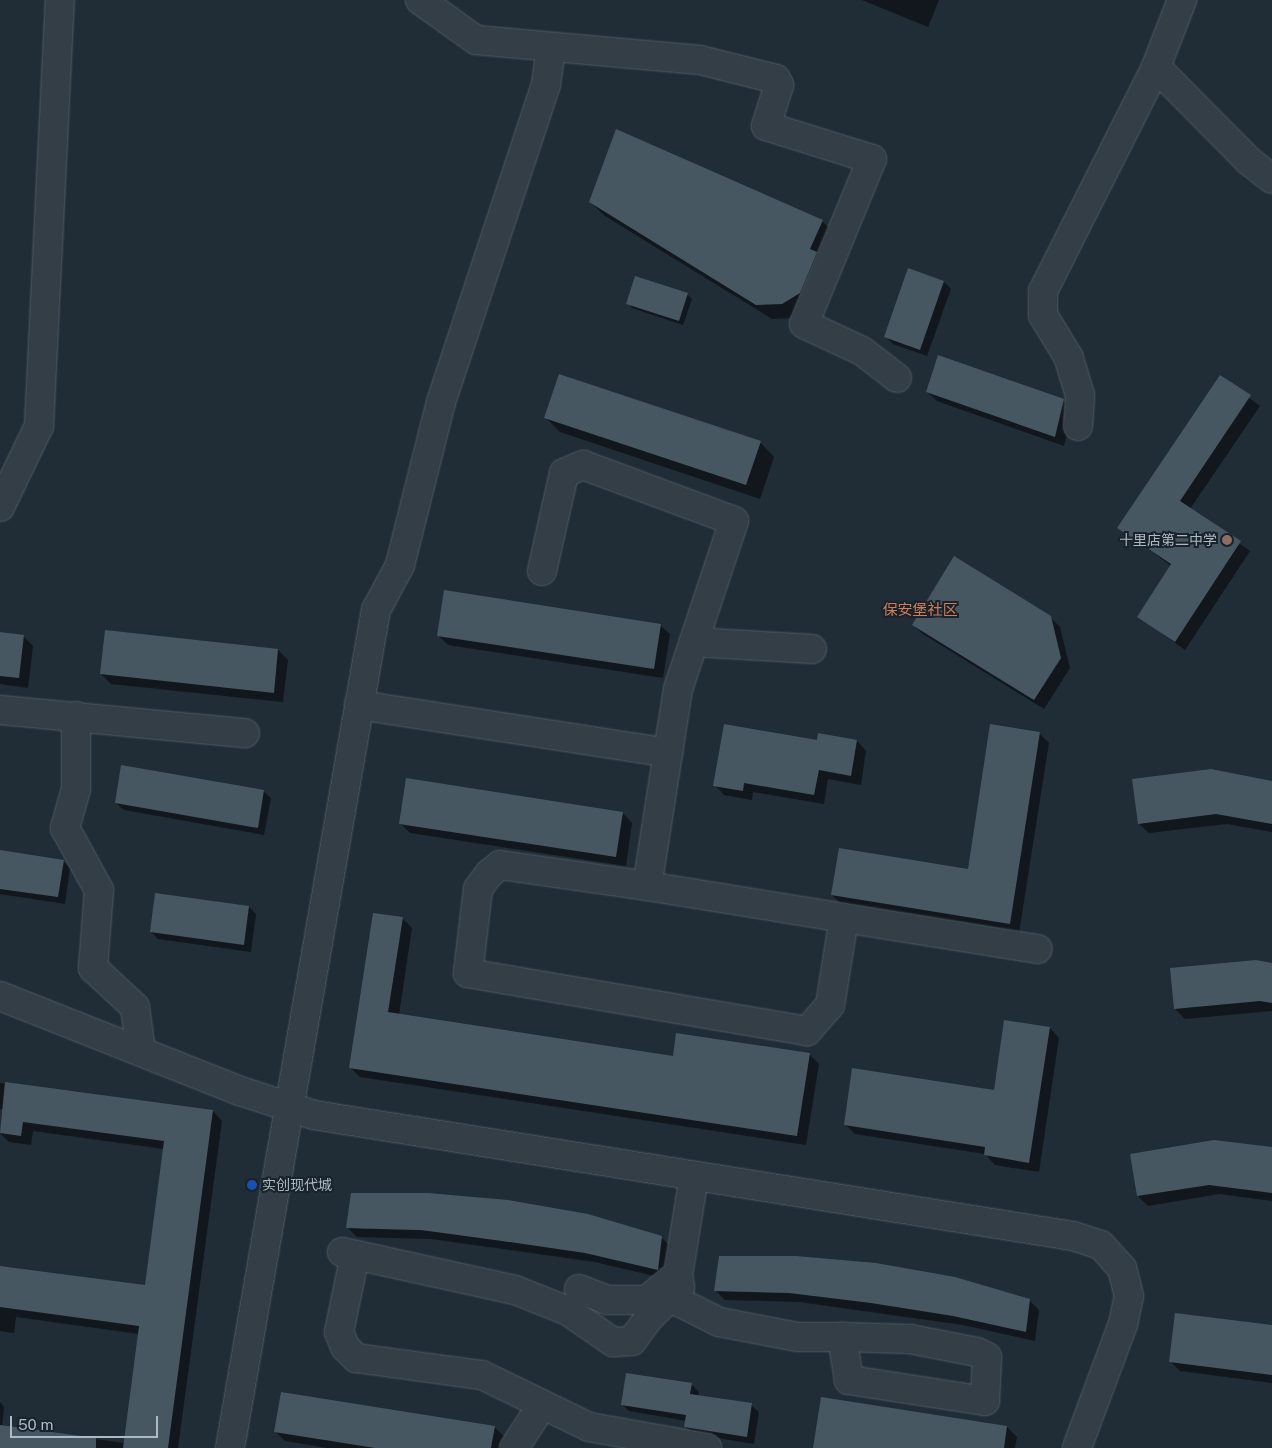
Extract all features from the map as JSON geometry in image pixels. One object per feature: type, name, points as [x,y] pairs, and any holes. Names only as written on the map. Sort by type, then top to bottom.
[{"type":"street","points":[[0,507],[39,426],[60,0]]},
{"type":"street","points":[[420,0],[476,40],[700,60],[776,79],[779,85],[766,126],[872,159],[804,324],[862,351],[897,378]]},
{"type":"street","points":[[1078,426],[1080,395],[1069,358],[1043,316],[1042,291],[1156,67],[1182,0]]},
{"type":"street","points":[[230,1448],[376,610],[400,565],[441,402],[546,84],[551,48]]},
{"type":"street","points":[[1156,67],[1249,161],[1272,179]]},
{"type":"street","points":[[542,571],[564,472],[583,465],[734,521],[678,689],[647,886]]},
{"type":"street","points":[[694,642],[812,649]]},
{"type":"street","points":[[359,705],[668,752]]},
{"type":"street","points":[[0,710],[244,732]]},
{"type":"street","points":[[76,716],[76,789],[66,828],[99,890],[93,968],[135,1008],[141,1052]]},
{"type":"street","points":[[844,918],[830,1005],[807,1031],[468,973],[478,889],[500,865],[647,886],[1038,949]]},
{"type":"street","points":[[0,996],[240,1091],[314,1115],[1073,1236],[1101,1246],[1122,1268],[1129,1296],[1123,1324],[1076,1448]]},
{"type":"street","points":[[694,1176],[674,1286],[632,1341],[613,1342],[568,1311],[515,1290],[349,1253],[339,1332],[345,1347],[356,1358],[482,1375],[589,1427],[701,1448]]},
{"type":"street","points":[[579,1290],[607,1300],[647,1300],[674,1286]]},
{"type":"street","points":[[674,1286],[719,1322],[798,1337],[842,1337],[910,1339],[977,1352],[987,1357],[985,1402],[849,1380],[842,1337]]},
{"type":"street","points":[[514,1448],[542,1405]]},
{"type":"building","points":[[616,129],[823,220],[810,249],[817,252],[800,293],[782,304],[756,305],[589,202]]},
{"type":"building","points":[[908,268],[944,281],[920,350],[884,337]]},
{"type":"building","points":[[635,276],[688,293],[679,321],[626,304]]},
{"type":"building","points":[[938,355],[1064,399],[1055,437],[926,392]]},
{"type":"building","points":[[559,374],[761,441],[746,485],[544,418]]},
{"type":"building","points":[[1220,375],[1251,395],[1180,501],[1241,541],[1175,642],[1137,617],[1171,564],[1117,528]]},
{"type":"building","points":[[954,556],[1051,616],[1061,658],[1034,700],[912,625]]},
{"type":"building","points":[[444,590],[661,624],[654,669],[437,636]]},
{"type":"building","points":[[105,630],[278,649],[274,693],[100,674]]},
{"type":"building","points":[[0,632],[24,635],[19,678],[0,676]]},
{"type":"building","points":[[724,724],[817,740],[818,733],[857,740],[851,776],[819,770],[814,795],[744,783],[743,791],[713,786]]},
{"type":"building","points":[[990,724],[1040,732],[1010,924],[831,895],[839,848],[968,869]]},
{"type":"building","points":[[121,765],[264,790],[258,828],[115,803]]},
{"type":"building","points":[[1211,769],[1272,781],[1272,824],[1216,814],[1138,824],[1132,779]]},
{"type":"building","points":[[406,778],[623,812],[616,857],[399,824]]},
{"type":"building","points":[[0,850],[64,860],[58,897],[0,889]]},
{"type":"building","points":[[155,893],[249,906],[244,945],[150,932]]},
{"type":"building","points":[[373,913],[403,917],[388,1012],[673,1056],[676,1033],[810,1053],[797,1136],[349,1068]]},
{"type":"building","points":[[1256,960],[1272,963],[1272,1003],[1260,1001],[1174,1009],[1170,968]]},
{"type":"building","points":[[1004,1020],[1050,1027],[1029,1163],[984,1155],[985,1147],[844,1125],[852,1068],[994,1090]]},
{"type":"building","points":[[5,1082],[213,1110],[168,1448],[123,1448],[139,1326],[0,1307],[0,1266],[145,1285],[164,1141],[23,1122],[21,1136],[0,1133]]},
{"type":"building","points":[[1214,1140],[1272,1147],[1272,1193],[1209,1185],[1137,1196],[1130,1154]]},
{"type":"building","points":[[351,1193],[428,1193],[508,1200],[588,1214],[662,1236],[658,1270],[585,1253],[421,1230],[346,1228]]},
{"type":"building","points":[[719,1256],[796,1256],[876,1263],[955,1277],[1030,1299],[1026,1332],[953,1316],[871,1303],[789,1293],[714,1291]]},
{"type":"building","points":[[1175,1313],[1272,1325],[1272,1375],[1169,1362]]},
{"type":"building","points":[[626,1373],[692,1383],[690,1394],[752,1403],[747,1437],[684,1427],[686,1415],[621,1405]]},
{"type":"building","points":[[281,1392],[495,1426],[491,1448],[375,1448],[274,1432]]},
{"type":"building","points":[[821,1397],[1007,1426],[1004,1448],[813,1448]]},
{"type":"building","points":[[0,1425],[96,1438],[96,1448],[0,1448]]},
{"type":"place","name":"十里店第二中学","points":[[1227,540]]},
{"type":"place","name":"实创现代城","points":[[252,1185]]},
{"type":"district","name":"保安堡社区","points":[[920,610]]}]
